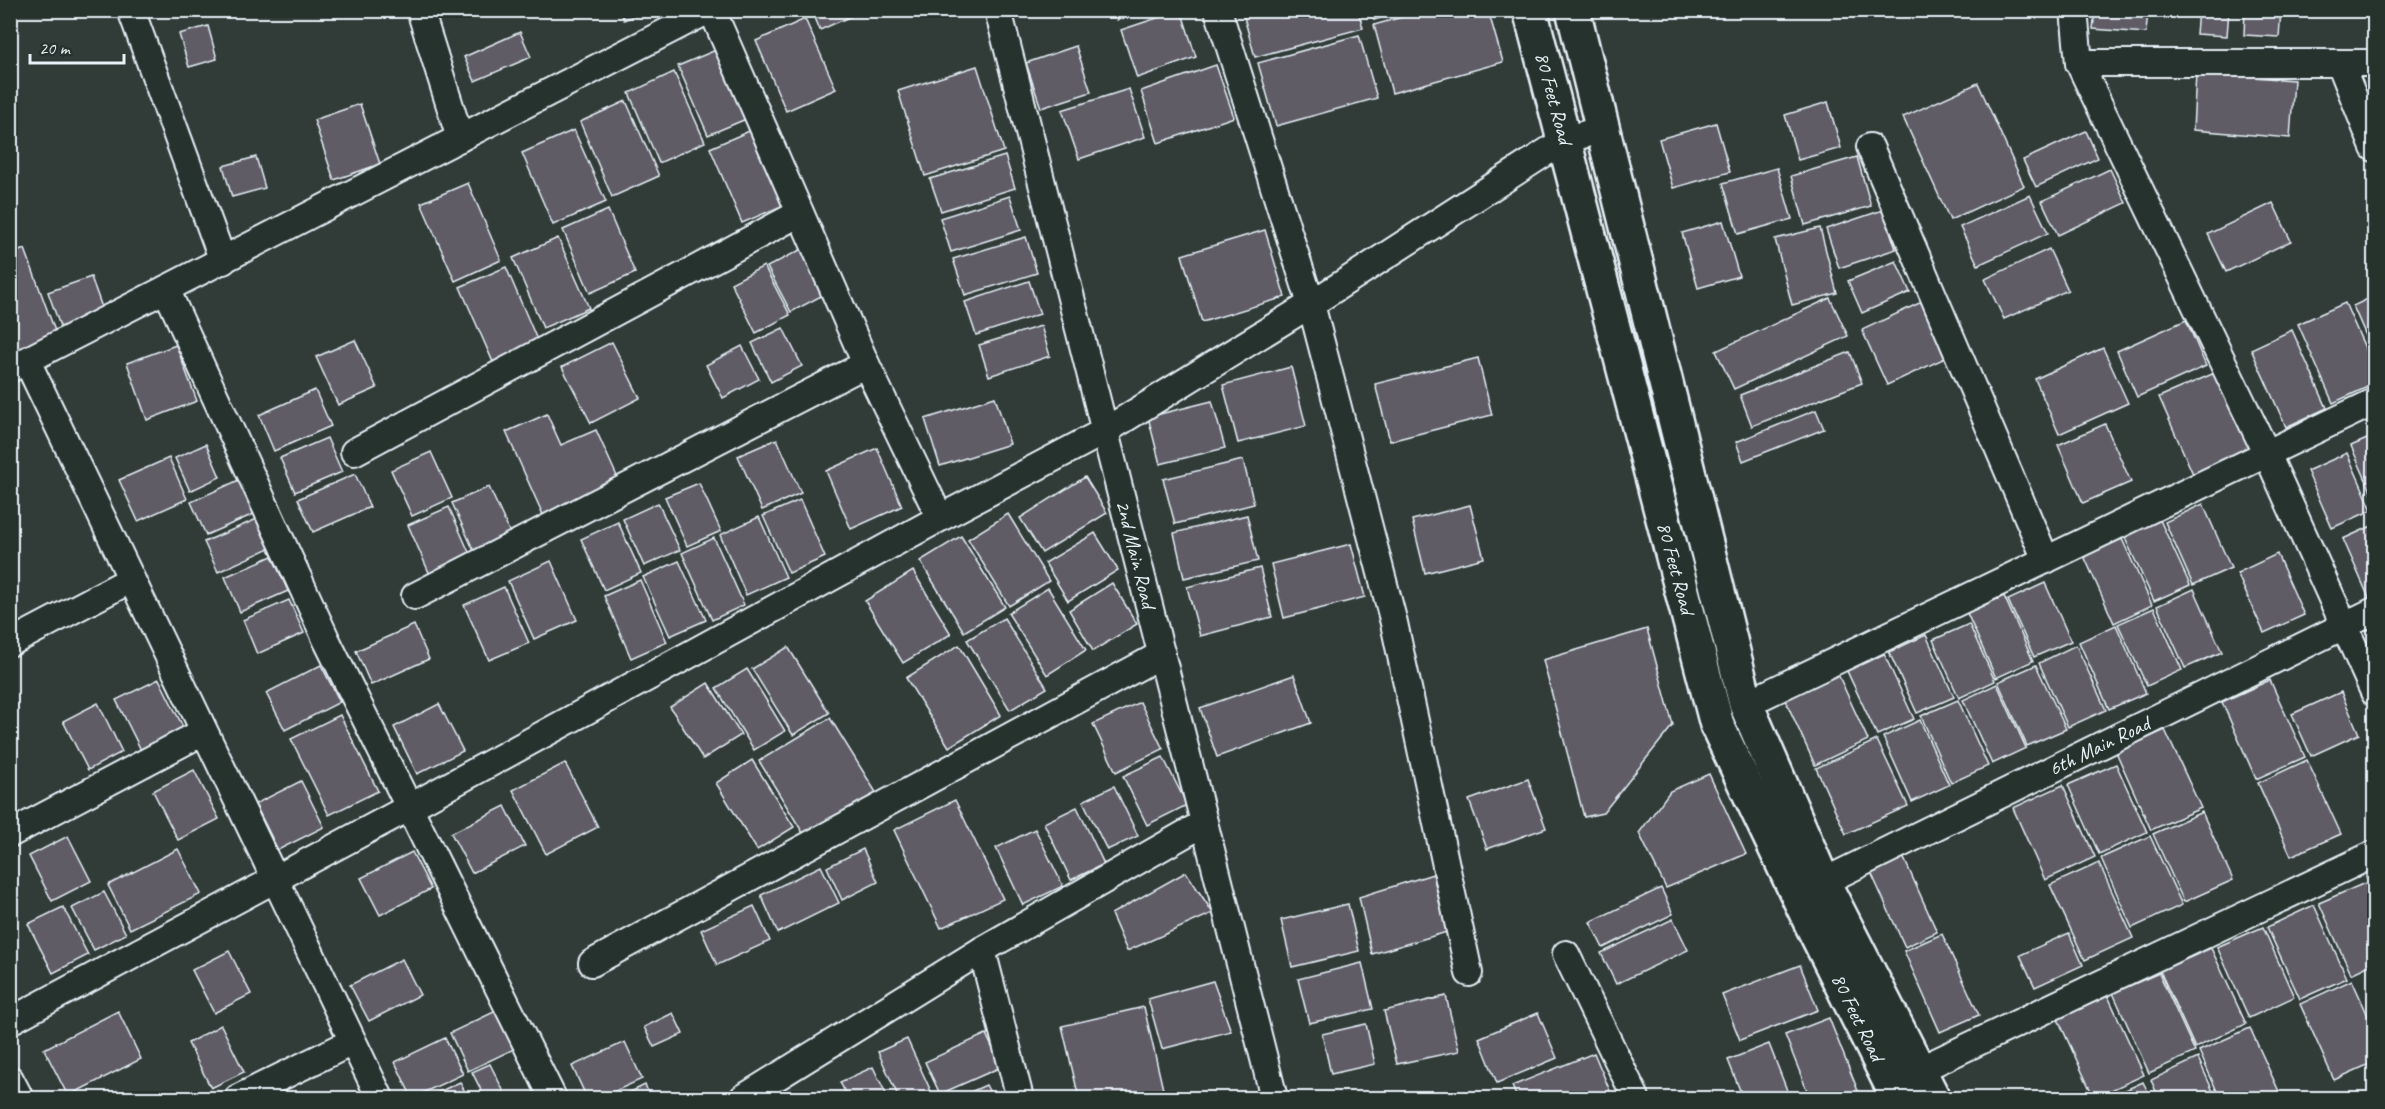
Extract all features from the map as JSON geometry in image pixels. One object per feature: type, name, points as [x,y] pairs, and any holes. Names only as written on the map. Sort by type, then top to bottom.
[{"type":"main road","name":"80 Feet Road","points":[[1530,10],[1717,725],[1898,1098]]},
{"type":"main road","name":"80 Feet Road","points":[[1573,10],[1746,704],[1823,882],[1932,1098]]},
{"type":"street","points":[[131,10],[223,261]]},
{"type":"street","points":[[420,10],[460,138]]},
{"type":"street","points":[[380,1098],[130,580],[19,365],[711,10],[866,364],[940,518]]},
{"type":"street","name":"2nd Main Road","points":[[998,10],[1274,1098]]},
{"type":"street","points":[[1218,10],[1311,304],[1394,623],[1469,973]]},
{"type":"street","points":[[2073,10],[2079,63],[2267,454],[2374,692]]},
{"type":"street","points":[[2079,63],[2374,63]]},
{"type":"street","points":[[2340,63],[2374,148]]},
{"type":"street","points":[[10,1021],[1105,430],[1311,304],[1565,140],[1603,129]]},
{"type":"street","points":[[1870,147],[2046,560]]},
{"type":"street","points":[[354,453],[800,213]]},
{"type":"street","points":[[166,289],[327,641],[553,1098]]},
{"type":"street","points":[[415,596],[866,364]]},
{"type":"street","points":[[1746,704],[2374,402]]},
{"type":"street","points":[[10,643],[130,580]]},
{"type":"street","name":"6th Main Road","points":[[1823,882],[2374,611]]},
{"type":"street","points":[[592,963],[1162,654]]},
{"type":"street","points":[[10,834],[204,732]]},
{"type":"street","points":[[743,1098],[982,950],[1204,824]]},
{"type":"street","points":[[1918,1070],[2374,854]]},
{"type":"street","points":[[982,950],[1020,1098]]},
{"type":"street","points":[[1566,954],[1636,1098]]},
{"type":"street","points":[[238,1098],[352,1042]]},
{"type":"street","points":[[10,1079],[20,1098]]},
{"type":"building","points":[[620,10],[647,10],[624,20]]},
{"type":"building","points":[[812,10],[865,10],[820,30]]},
{"type":"building","points":[[1114,10],[1147,10],[1117,20]]},
{"type":"building","points":[[1181,10],[1196,57],[1137,78],[1121,30]]},
{"type":"building","points":[[1242,10],[1358,10],[1363,28],[1255,57]]},
{"type":"building","points":[[1372,10],[1407,10],[1374,20]]},
{"type":"building","points":[[1427,10],[1488,10],[1503,62],[1392,93],[1374,25]]},
{"type":"building","points":[[2095,10],[2148,10],[2146,33],[2093,29]]},
{"type":"building","points":[[2198,10],[2229,10],[2227,36],[2196,34]]},
{"type":"building","points":[[2245,10],[2281,10],[2279,37],[2244,35]]},
{"type":"building","points":[[805,19],[836,89],[786,111],[756,41]]},
{"type":"building","points":[[208,26],[217,59],[189,67],[179,34]]},
{"type":"building","points":[[520,32],[531,57],[475,81],[464,57]]},
{"type":"building","points":[[1359,35],[1377,98],[1276,126],[1258,63]]},
{"type":"building","points":[[1076,46],[1091,92],[1041,108],[1026,63]]},
{"type":"building","points":[[716,50],[746,119],[708,135],[678,66]]},
{"type":"building","points":[[1216,65],[1234,117],[1158,143],[1141,91]]},
{"type":"building","points":[[977,66],[1004,151],[925,176],[898,91]]},
{"type":"building","points":[[674,72],[705,142],[659,163],[629,93]]},
{"type":"building","points":[[2196,73],[2294,80],[2290,138],[2193,130]]},
{"type":"building","points":[[1978,83],[2024,186],[1950,220],[1903,117]]},
{"type":"building","points":[[1129,89],[1145,137],[1079,159],[1062,110]]},
{"type":"building","points":[[626,101],[659,176],[612,197],[580,122]]},
{"type":"building","points":[[1828,102],[1841,148],[1798,160],[1785,115]]},
{"type":"building","points":[[360,104],[380,164],[334,180],[314,120]]},
{"type":"building","points":[[1716,123],[1730,172],[1673,188],[1659,139]]},
{"type":"building","points":[[754,129],[786,204],[742,223],[710,148]]},
{"type":"building","points":[[574,130],[606,202],[553,225],[522,153]]},
{"type":"building","points":[[2086,131],[2098,158],[2036,187],[2023,160]]},
{"type":"building","points":[[1005,156],[1015,188],[941,211],[930,179]]},
{"type":"building","points":[[256,157],[265,188],[232,197],[223,166]]},
{"type":"building","points":[[1857,157],[1871,206],[1805,225],[1791,176]]},
{"type":"building","points":[[1777,168],[1792,219],[1738,234],[1723,183]]},
{"type":"building","points":[[2110,169],[2126,203],[2058,235],[2042,201]]},
{"type":"building","points":[[468,183],[501,260],[455,281],[421,203]]},
{"type":"building","points":[[2030,195],[2048,233],[1978,265],[1960,227]]},
{"type":"building","points":[[1010,196],[1021,230],[951,252],[940,218]]},
{"type":"building","points":[[2273,203],[2291,241],[2226,272],[2208,234]]},
{"type":"building","points":[[608,210],[635,273],[590,293],[563,230]]},
{"type":"building","points":[[1883,210],[1896,249],[1839,268],[1826,229]]},
{"type":"building","points":[[1723,221],[1739,276],[1698,288],[1682,233]]},
{"type":"building","points":[[1820,228],[1837,293],[1792,305],[1775,239]]},
{"type":"building","points":[[1265,230],[1285,297],[1202,322],[1182,255]]},
{"type":"building","points":[[1026,237],[1037,273],[965,295],[953,259]]},
{"type":"building","points":[[558,238],[589,308],[543,328],[513,258]]},
{"type":"building","points":[[25,249],[59,342],[10,360],[10,254]]},
{"type":"building","points":[[802,249],[825,294],[791,312],[767,267]]},
{"type":"building","points":[[2049,249],[2068,290],[2004,319],[1985,279]]},
{"type":"building","points":[[1896,261],[1910,292],[1862,313],[1848,281]]},
{"type":"building","points":[[764,266],[790,315],[756,333],[731,283]]},
{"type":"building","points":[[506,267],[538,342],[493,362],[460,287]]},
{"type":"building","points":[[91,277],[104,313],[61,329],[48,292]]},
{"type":"building","points":[[1029,281],[1040,314],[976,335],[965,302]]},
{"type":"building","points":[[2374,296],[2374,354],[2353,306]]},
{"type":"building","points":[[1830,298],[1848,336],[1734,389],[1716,351]]},
{"type":"building","points":[[1928,299],[1954,354],[1887,385],[1862,330]]},
{"type":"building","points":[[2345,303],[2374,368],[2374,384],[2333,403],[2298,324]]},
{"type":"building","points":[[2186,320],[2206,366],[2137,397],[2117,351]]},
{"type":"building","points":[[1041,326],[1050,356],[989,376],[979,345]]},
{"type":"building","points":[[783,328],[802,366],[771,382],[752,343]]},
{"type":"building","points":[[2292,330],[2327,408],[2286,427],[2251,349]]},
{"type":"building","points":[[355,340],[377,388],[338,405],[316,357]]},
{"type":"building","points":[[612,342],[640,398],[591,423],[562,367]]},
{"type":"building","points":[[176,345],[197,401],[147,420],[127,363]]},
{"type":"building","points":[[742,346],[759,379],[723,398],[706,365]]},
{"type":"building","points":[[2103,348],[2128,403],[2059,434],[2035,379]]},
{"type":"building","points":[[1850,352],[1862,383],[1752,426],[1740,395]]},
{"type":"building","points":[[1478,358],[1492,415],[1390,441],[1375,384]]},
{"type":"building","points":[[1291,367],[1306,426],[1238,443],[1223,385]]},
{"type":"building","points":[[2217,372],[2251,448],[2193,474],[2159,397]]},
{"type":"building","points":[[315,390],[331,426],[274,451],[259,415]]},
{"type":"building","points":[[995,397],[1010,444],[940,466],[925,419]]},
{"type":"building","points":[[1212,401],[1225,448],[1160,464],[1148,417]]},
{"type":"building","points":[[1816,410],[1824,429],[1743,461],[1736,442]]},
{"type":"building","points":[[547,414],[561,445],[596,430],[620,483],[544,517],[506,432]]},
{"type":"building","points":[[2105,424],[2131,482],[2083,503],[2058,445]]},
{"type":"building","points":[[2374,436],[2374,498],[2351,446]]},
{"type":"building","points":[[327,438],[342,472],[295,492],[280,458]]},
{"type":"building","points":[[777,439],[801,493],[762,510],[738,456]]},
{"type":"building","points":[[206,444],[220,477],[190,491],[175,458]]},
{"type":"building","points":[[877,448],[902,506],[851,529],[826,471]]},
{"type":"building","points":[[431,452],[452,498],[412,516],[391,470]]},
{"type":"building","points":[[2347,453],[2372,510],[2332,528],[2307,471]]},
{"type":"building","points":[[169,458],[187,499],[138,521],[119,480]]},
{"type":"building","points":[[1243,460],[1254,504],[1175,524],[1163,479]]},
{"type":"building","points":[[355,474],[370,507],[313,532],[298,499]]},
{"type":"building","points":[[1085,477],[1107,513],[1042,553],[1020,518]]},
{"type":"building","points":[[241,479],[256,513],[206,535],[191,502]]},
{"type":"building","points":[[699,483],[721,531],[687,546],[665,497]]},
{"type":"building","points":[[489,487],[511,535],[474,551],[452,503]]},
{"type":"building","points":[[800,500],[825,557],[789,573],[763,516]]},
{"type":"building","points":[[658,503],[680,550],[644,566],[623,519]]},
{"type":"building","points":[[2203,504],[2231,568],[2193,585],[2165,522]]},
{"type":"building","points":[[1470,505],[1484,558],[1425,573],[1412,520]]},
{"type":"building","points":[[449,507],[472,559],[431,577],[408,525]]},
{"type":"building","points":[[1008,514],[1049,581],[1009,606],[968,539]]},
{"type":"building","points":[[1247,515],[1258,561],[1184,578],[1174,533]]},
{"type":"building","points":[[759,517],[786,577],[746,595],[720,535]]},
{"type":"building","points":[[257,519],[270,548],[218,572],[204,542]]},
{"type":"building","points":[[2160,520],[2190,585],[2154,601],[2124,536]]},
{"type":"building","points":[[618,522],[641,573],[604,590],[581,539]]},
{"type":"building","points":[[2374,525],[2374,596],[2369,598],[2343,539]]},
{"type":"building","points":[[1095,533],[1118,570],[1068,601],[1045,563]]},
{"type":"building","points":[[961,536],[1005,607],[964,632],[920,561]]},
{"type":"building","points":[[714,538],[744,605],[712,620],[682,553]]},
{"type":"building","points":[[2122,539],[2152,605],[2114,623],[2084,556]]},
{"type":"building","points":[[1351,544],[1365,597],[1284,618],[1271,564]]},
{"type":"building","points":[[2277,554],[2304,615],[2264,633],[2237,573]]},
{"type":"building","points":[[272,556],[288,591],[240,612],[225,577]]},
{"type":"building","points":[[551,561],[577,620],[534,639],[508,581]]},
{"type":"building","points":[[679,561],[706,620],[670,636],[643,577]]},
{"type":"building","points":[[1260,568],[1272,617],[1200,636],[1187,587]]},
{"type":"building","points":[[913,571],[951,634],[903,663],[865,601]]},
{"type":"building","points":[[640,580],[667,642],[631,658],[604,596]]},
{"type":"building","points":[[1112,583],[1137,624],[1093,651],[1069,610]]},
{"type":"building","points":[[2045,583],[2071,641],[2034,657],[2008,600]]},
{"type":"building","points":[[504,587],[529,643],[489,660],[464,605]]},
{"type":"building","points":[[1048,588],[1086,650],[1047,675],[1008,613]]},
{"type":"building","points":[[2194,589],[2222,652],[2185,668],[2157,606]]},
{"type":"building","points":[[2004,596],[2033,661],[1996,678],[1967,613]]},
{"type":"building","points":[[289,600],[304,633],[257,654],[243,620]]},
{"type":"building","points":[[2154,608],[2182,670],[2147,686],[2118,624]]},
{"type":"building","points":[[1004,618],[1047,688],[1010,710],[967,640]]},
{"type":"building","points":[[1969,624],[1995,681],[1959,698],[1933,640]]},
{"type":"building","points":[[414,625],[429,659],[371,685],[356,651]]},
{"type":"building","points":[[2116,625],[2146,693],[2109,709],[2079,642]]},
{"type":"building","points":[[1647,629],[1673,725],[1603,813],[1584,817],[1543,660]]},
{"type":"building","points":[[1926,635],[1954,697],[1917,713],[1889,652]]},
{"type":"building","points":[[959,645],[1001,715],[949,747],[906,678]]},
{"type":"building","points":[[2076,645],[2106,710],[2068,727],[2039,663]]},
{"type":"building","points":[[788,647],[829,713],[793,735],[752,669]]},
{"type":"building","points":[[1884,654],[1914,719],[1877,735],[1847,671]]},
{"type":"building","points":[[321,665],[340,702],[285,730],[266,693]]},
{"type":"building","points":[[2036,665],[2066,729],[2027,746],[1998,682]]},
{"type":"building","points":[[747,669],[785,731],[754,750],[716,688]]},
{"type":"building","points":[[1837,672],[1868,740],[1815,765],[1784,697]]},
{"type":"building","points":[[1294,675],[1311,723],[1217,757],[1200,708]]},
{"type":"building","points":[[159,679],[184,729],[141,750],[116,700]]},
{"type":"building","points":[[2270,680],[2305,757],[2256,779],[2222,702]]},
{"type":"building","points":[[708,683],[741,735],[703,759],[670,707]]},
{"type":"building","points":[[1997,684],[2026,748],[1992,764],[1963,700]]},
{"type":"building","points":[[2341,692],[2359,734],[2311,756],[2292,714]]},
{"type":"building","points":[[1958,700],[1988,766],[1951,783],[1921,716]]},
{"type":"building","points":[[1140,702],[1163,749],[1116,772],[1093,724]]},
{"type":"building","points":[[98,703],[122,752],[88,770],[63,721]]},
{"type":"building","points":[[439,704],[463,751],[417,774],[394,727]]},
{"type":"building","points":[[340,715],[378,791],[329,815],[291,739]]},
{"type":"building","points":[[830,718],[877,794],[806,838],[759,761]]},
{"type":"building","points":[[1920,720],[1949,785],[1912,802],[1883,737]]},
{"type":"building","points":[[2165,730],[2201,808],[2151,830],[2116,752]]},
{"type":"building","points":[[1877,740],[1908,806],[1846,834],[1816,768]]},
{"type":"building","points":[[1163,757],[1187,805],[1147,825],[1123,776]]},
{"type":"building","points":[[752,760],[794,827],[757,850],[716,783]]},
{"type":"building","points":[[2307,760],[2341,834],[2291,856],[2258,783]]},
{"type":"building","points":[[565,763],[598,827],[546,854],[513,790]]},
{"type":"building","points":[[2116,764],[2147,832],[2099,854],[2068,785]]},
{"type":"building","points":[[194,770],[219,819],[178,840],[153,791]]},
{"type":"building","points":[[1709,774],[1746,854],[1666,888],[1639,833],[1670,791]]},
{"type":"building","points":[[1528,779],[1546,828],[1487,849],[1469,800]]},
{"type":"building","points":[[301,781],[324,827],[278,850],[255,804]]},
{"type":"building","points":[[2063,785],[2095,857],[2045,880],[2013,808]]},
{"type":"building","points":[[1114,786],[1138,836],[1107,850],[1083,801]]},
{"type":"building","points":[[955,800],[1003,899],[941,928],[894,830]]},
{"type":"building","points":[[505,806],[525,846],[472,873],[451,833]]},
{"type":"building","points":[[1077,807],[1104,864],[1071,880],[1044,823]]},
{"type":"building","points":[[2202,812],[2233,880],[2184,902],[2153,834]]},
{"type":"building","points":[[1035,829],[1063,886],[1023,905],[996,848]]},
{"type":"building","points":[[68,836],[91,881],[52,901],[29,856]]},
{"type":"building","points":[[2150,836],[2182,905],[2132,928],[2101,858]]},
{"type":"building","points":[[178,849],[201,894],[130,929],[108,885]]},
{"type":"building","points":[[863,849],[878,882],[842,900],[827,867]]},
{"type":"building","points":[[412,852],[431,889],[380,915],[361,878]]},
{"type":"building","points":[[1902,854],[1937,932],[1905,947],[1869,868]]},
{"type":"building","points":[[2099,863],[2133,938],[2085,960],[2050,885]]},
{"type":"building","points":[[821,866],[839,903],[778,933],[761,895]]},
{"type":"building","points":[[1186,872],[1213,913],[1127,951],[1111,914]]},
{"type":"building","points":[[2374,872],[2374,895],[2366,876]]},
{"type":"building","points":[[1433,874],[1447,932],[1372,954],[1359,897]]},
{"type":"building","points":[[2365,883],[2374,904],[2374,963],[2351,974],[2319,903]]},
{"type":"building","points":[[1661,888],[1673,914],[1603,948],[1590,922]]},
{"type":"building","points":[[104,892],[126,934],[94,950],[72,908]]},
{"type":"building","points":[[1348,904],[1359,951],[1292,967],[1281,920]]},
{"type":"building","points":[[2314,905],[2347,978],[2300,999],[2267,927]]},
{"type":"building","points":[[754,906],[770,941],[717,965],[701,930]]},
{"type":"building","points":[[63,907],[88,955],[53,973],[28,924]]},
{"type":"building","points":[[1673,919],[1688,950],[1616,984],[1601,953]]},
{"type":"building","points":[[2263,927],[2294,997],[2249,1018],[2217,947]]},
{"type":"building","points":[[2069,933],[2083,965],[2035,987],[2020,955]]},
{"type":"building","points":[[1942,934],[1979,1015],[1940,1032],[1904,951]]},
{"type":"building","points":[[2211,948],[2246,1024],[2195,1048],[2160,971]]},
{"type":"building","points":[[229,951],[251,994],[214,1013],[192,970]]},
{"type":"building","points":[[402,959],[420,995],[369,1021],[350,985]]},
{"type":"building","points":[[1362,963],[1373,1009],[1309,1023],[1298,979]]},
{"type":"building","points":[[1800,965],[1818,1010],[1740,1040],[1722,995]]},
{"type":"building","points":[[2159,973],[2195,1052],[2149,1073],[2113,993]]},
{"type":"building","points":[[2352,980],[2374,1029],[2374,1062],[2334,1080],[2300,1004]]},
{"type":"building","points":[[1213,981],[1231,1031],[1162,1049],[1148,999]]},
{"type":"building","points":[[1446,996],[1459,1051],[1397,1064],[1384,1011]]},
{"type":"building","points":[[2108,996],[2144,1075],[2094,1098],[2058,1019]]},
{"type":"building","points":[[1144,1007],[1165,1098],[1079,1098],[1062,1026]]},
{"type":"building","points":[[118,1011],[141,1059],[68,1096],[44,1049]]},
{"type":"building","points":[[496,1011],[514,1049],[468,1071],[450,1033]]},
{"type":"building","points":[[673,1013],[683,1034],[654,1047],[644,1027]]},
{"type":"building","points":[[1538,1013],[1557,1058],[1497,1083],[1479,1038]]},
{"type":"building","points":[[1829,1018],[1860,1096],[1810,1098],[1785,1035]]},
{"type":"building","points":[[1366,1024],[1375,1064],[1331,1074],[1322,1034]]},
{"type":"building","points":[[221,1025],[244,1072],[211,1088],[188,1043]]},
{"type":"building","points":[[2250,1028],[2282,1098],[2220,1098],[2199,1051]]},
{"type":"building","points":[[986,1034],[1001,1067],[940,1094],[925,1062]]},
{"type":"building","points":[[445,1038],[463,1074],[412,1098],[395,1062]]},
{"type":"building","points":[[907,1039],[934,1098],[899,1098],[878,1052]]},
{"type":"building","points":[[625,1042],[642,1079],[600,1098],[587,1098],[572,1066]]},
{"type":"building","points":[[1769,1044],[1790,1098],[1743,1098],[1728,1060]]},
{"type":"building","points":[[1594,1053],[1613,1098],[1517,1098],[1512,1086]]},
{"type":"building","points":[[2198,1058],[2216,1098],[2159,1098],[2151,1080]]},
{"type":"building","points":[[490,1064],[507,1098],[485,1098],[472,1072]]},
{"type":"building","points":[[873,1067],[888,1098],[848,1098],[840,1082]]},
{"type":"building","points":[[460,1082],[468,1098],[426,1098]]},
{"type":"building","points":[[2143,1082],[2151,1098],[2108,1098]]},
{"type":"building","points":[[645,1085],[651,1098],[628,1098],[626,1094]]},
{"type":"building","points":[[986,1085],[993,1098],[957,1098]]}]
